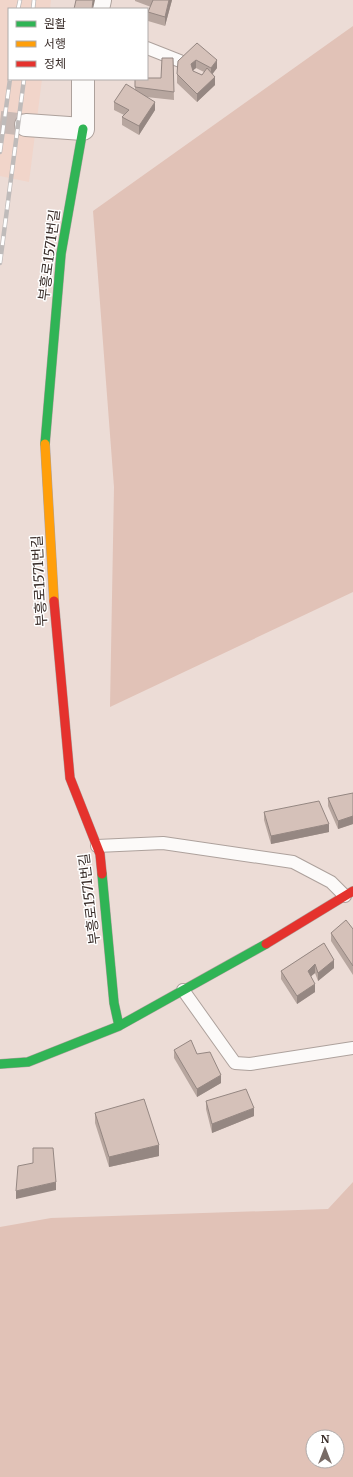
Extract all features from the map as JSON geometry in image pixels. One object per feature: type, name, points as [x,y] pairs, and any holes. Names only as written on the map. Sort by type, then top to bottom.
[{"type":"street","points":[[26,125],[83,129],[83,80]]},
{"type":"street","name":"부흥로1571번길","points":[[83,129],[61,254],[45,436],[56,629],[70,778],[100,854],[114,1003],[119,1026]]},
{"type":"street","points":[[0,1064],[28,1062],[119,1026],[292,930],[349,894]]},
{"type":"lane","points":[[148,48],[180,61]]},
{"type":"lane","points":[[97,846],[163,843],[293,862],[331,882],[349,894]]},
{"type":"lane","points":[[183,990],[235,1063],[250,1064],[353,1048]]},
{"type":"shaded area","points":[[0,0],[51,0],[50,8],[8,8],[8,80],[42,80],[29,182],[0,176]]},
{"type":"shaded area","points":[[353,26],[353,592],[110,707],[114,487],[93,211]]},
{"type":"shaded area","points":[[353,1182],[353,1477],[0,1477],[0,1227],[51,1218],[328,1209]]},
{"type":"building","points":[[76,0],[93,0],[92,8],[74,8]]},
{"type":"building","points":[[153,0],[169,0],[165,17],[148,12]]},
{"type":"building","points":[[197,43],[217,60],[211,68],[196,60],[191,64],[193,71],[202,75],[207,68],[215,77],[197,94],[177,74],[178,61]]},
{"type":"building","points":[[162,58],[173,58],[174,92],[135,87],[135,80],[161,78]]},
{"type":"building","points":[[126,84],[155,102],[139,126],[122,117],[129,110],[114,102]]},
{"type":"building","points":[[353,793],[353,816],[338,821],[328,798]]},
{"type":"building","points":[[319,801],[329,824],[271,836],[264,812]]},
{"type":"building","points":[[346,920],[353,929],[353,966],[331,933]]},
{"type":"building","points":[[324,943],[334,960],[318,973],[315,964],[308,971],[315,984],[297,996],[281,971]]},
{"type":"building","points":[[191,1040],[197,1054],[210,1052],[221,1075],[197,1089],[174,1050]]},
{"type":"building","points":[[246,1089],[254,1108],[212,1124],[206,1101]]},
{"type":"building","points":[[144,1099],[159,1145],[109,1157],[95,1113]]},
{"type":"building","points":[[33,1148],[53,1148],[56,1182],[16,1191],[18,1166],[33,1163]]},
{"type":"tunnel","points":[[0,122],[26,125]]},
{"type":"railway","points":[[18,8],[20,0]]},
{"type":"railway","points":[[33,8],[34,0]]},
{"type":"railway","points":[[0,152],[10,80]]},
{"type":"railway","points":[[0,263],[24,80]]},
{"type":"traffic: fast","points":[[45,444],[61,254],[83,129]]},
{"type":"traffic: fast","points":[[102,874],[114,1003],[119,1026]]},
{"type":"traffic: fast","points":[[0,1064],[28,1062],[119,1026],[266,944]]},
{"type":"traffic: slow","points":[[45,444],[54,601]]},
{"type":"traffic: jam","points":[[54,601],[70,778],[100,854],[102,874]]},
{"type":"traffic: jam","points":[[266,944],[353,891]]}]
